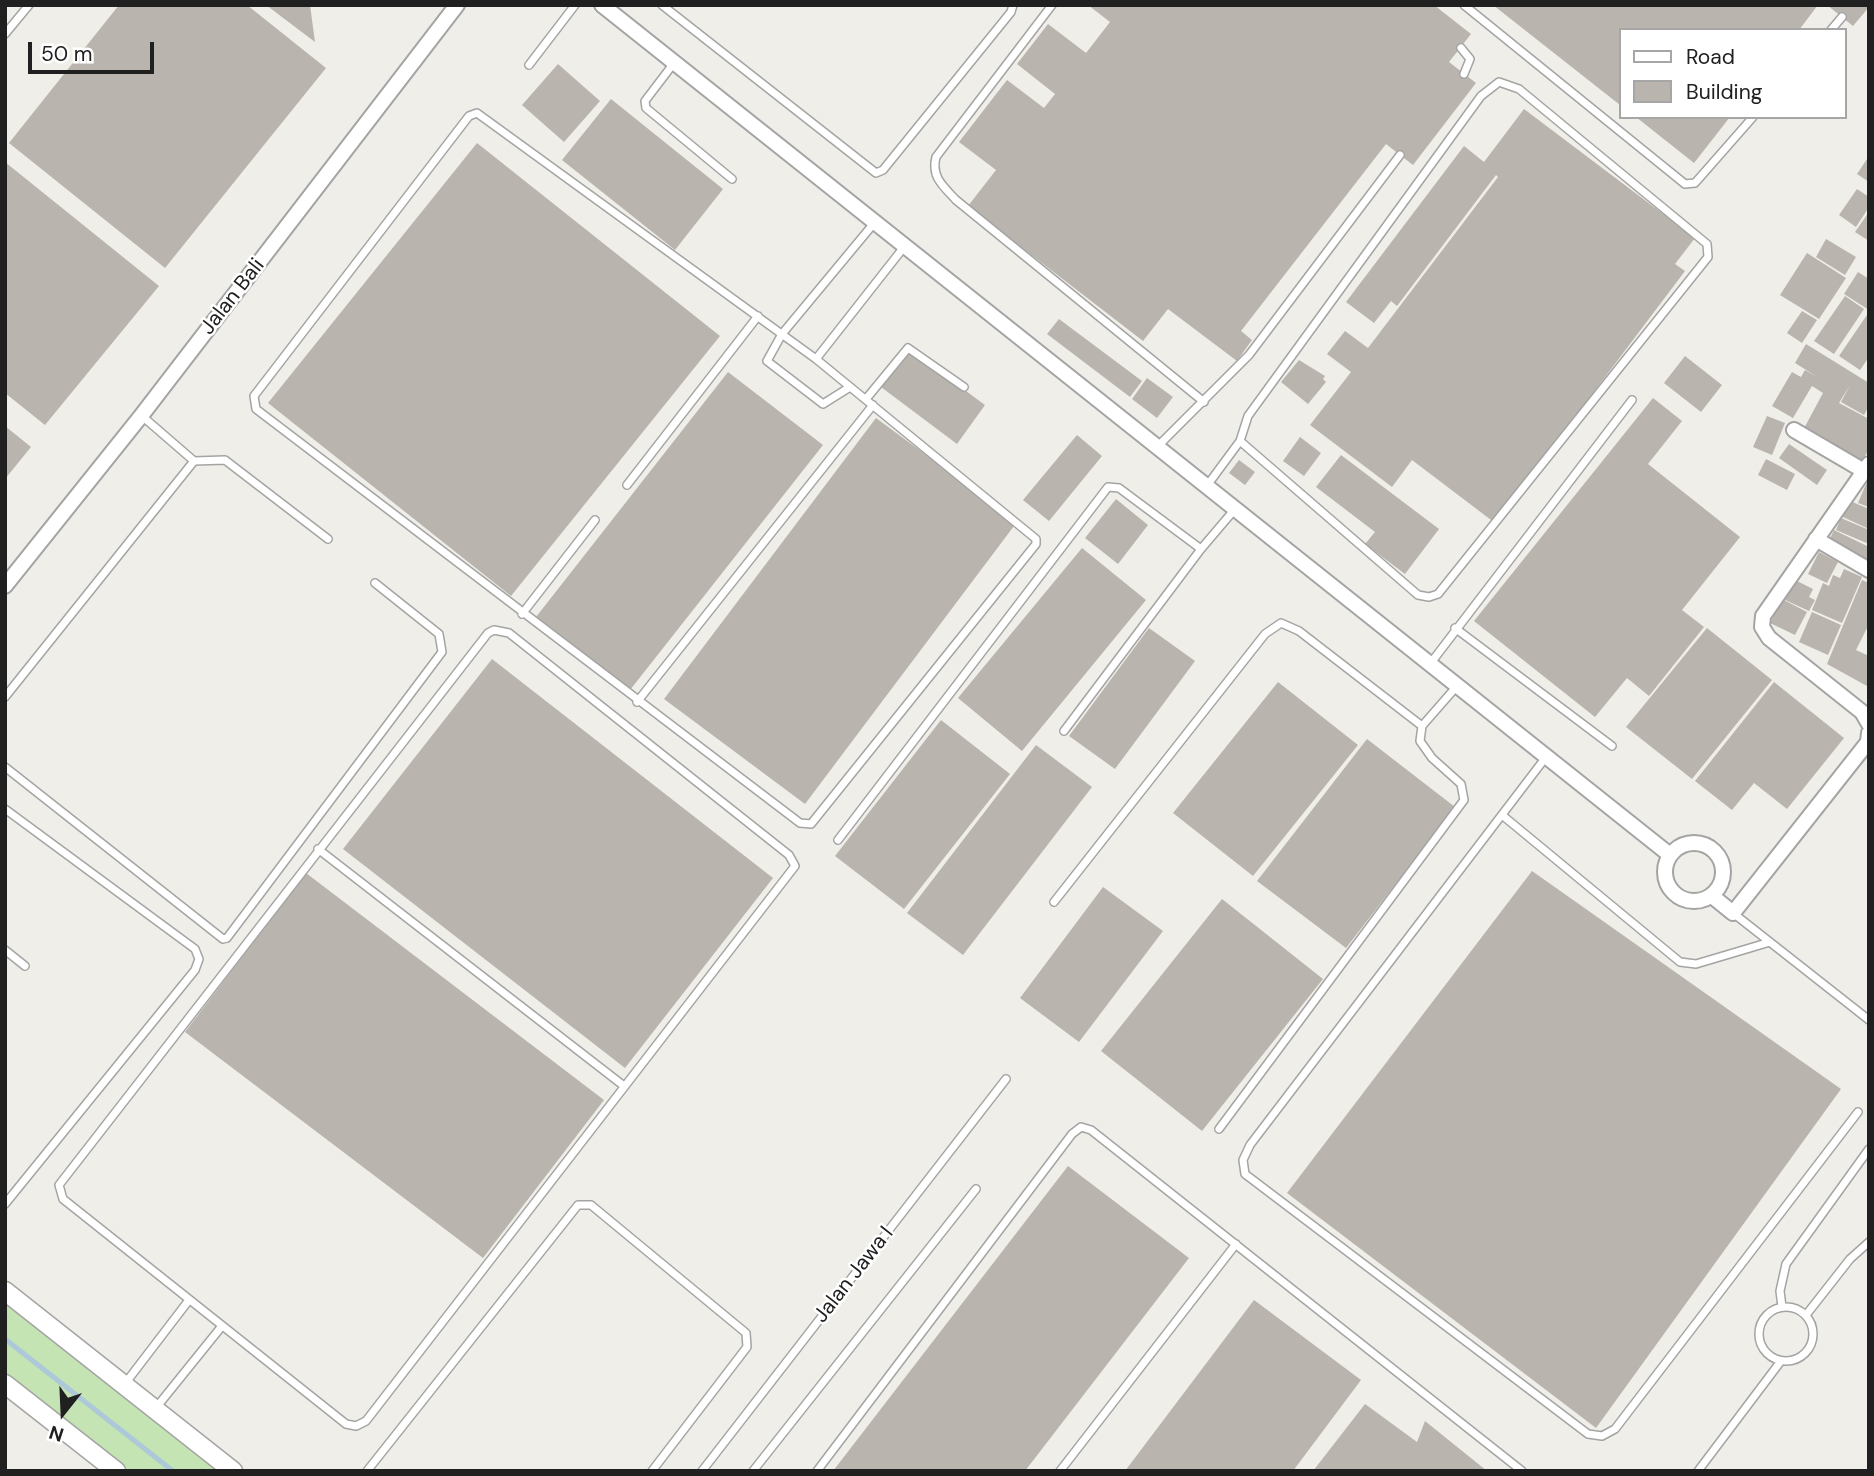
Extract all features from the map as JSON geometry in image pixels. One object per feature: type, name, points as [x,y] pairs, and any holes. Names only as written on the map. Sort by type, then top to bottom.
[{"type":"street","name":"Jalan Bali","points":[[5,586],[145,419],[457,5]]},
{"type":"street","points":[[602,5],[1670,855]]},
{"type":"street","points":[[1794,430],[1866,468],[1763,616],[1762,627],[1769,638],[1862,712],[1869,724]]},
{"type":"street","points":[[1816,539],[1869,569]]},
{"type":"street","points":[[1712,896],[1733,913],[1868,742],[1869,733]]},
{"type":"street","points":[[1687,843],[1708,846],[1722,862],[1722,883],[1712,896],[1698,901],[1688,900],[1672,891],[1665,873],[1670,855],[1687,843]]},
{"type":"street","points":[[5,1291],[233,1471]]},
{"type":"street","points":[[5,1384],[116,1471]]},
{"type":"lane","points":[[5,34],[29,5]]},
{"type":"lane","points":[[529,65],[575,5]]},
{"type":"lane","points":[[662,5],[876,173],[883,170],[1011,12],[1013,5]]},
{"type":"lane","points":[[1052,5],[936,157],[933,168],[938,180],[956,200],[1204,402]]},
{"type":"lane","points":[[1464,5],[1685,184],[1695,183],[1751,119]]},
{"type":"lane","points":[[1833,28],[1842,17]]},
{"type":"lane","points":[[1461,48],[1470,59],[1464,74]]},
{"type":"lane","points":[[674,62],[645,101],[646,108],[732,179]]},
{"type":"lane","points":[[1206,487],[1240,441],[1248,416],[1481,96],[1499,82],[1520,89],[1707,244],[1708,257],[1438,594],[1429,597],[1418,595],[1240,441]]},
{"type":"lane","points":[[477,113],[486,116],[782,334],[1032,533],[1036,544],[811,824],[800,823],[637,702],[256,409],[254,402],[254,396],[469,116],[477,113]]},
{"type":"lane","points":[[1157,447],[1249,355],[1400,155]]},
{"type":"lane","points":[[850,387],[823,404],[769,365],[768,356],[782,334],[875,222]]},
{"type":"lane","points":[[816,359],[905,246]]},
{"type":"lane","points":[[627,485],[758,316]]},
{"type":"lane","points":[[866,399],[908,348],[964,387]]},
{"type":"lane","points":[[1429,664],[1632,400]]},
{"type":"lane","points":[[637,702],[873,405]]},
{"type":"lane","points":[[145,419],[194,461],[225,460],[328,539]]},
{"type":"lane","points":[[5,697],[194,461]]},
{"type":"lane","points":[[838,840],[1108,487],[1119,488],[1201,549]]},
{"type":"lane","points":[[1064,731],[1201,549],[1235,509]]},
{"type":"lane","points":[[522,614],[595,520]]},
{"type":"lane","points":[[5,767],[137,874],[223,939],[227,938],[442,652],[439,634],[375,583]]},
{"type":"lane","points":[[1054,902],[1265,634],[1281,623],[1299,631],[1422,726]]},
{"type":"lane","points":[[1455,628],[1612,746]]},
{"type":"lane","points":[[501,630],[509,633],[795,862],[794,870],[624,1086],[366,1420],[356,1426],[346,1424],[63,1199],[59,1185],[488,633],[501,630]]},
{"type":"lane","points":[[1219,1129],[1464,800],[1461,784],[1432,758],[1420,741],[1422,726],[1457,686]]},
{"type":"lane","points":[[1546,757],[1250,1144],[1243,1160],[1245,1174],[1588,1434],[1602,1436],[1615,1429],[1857,1112]]},
{"type":"lane","points":[[5,809],[195,949],[199,959],[195,970],[5,1204]]},
{"type":"lane","points":[[1502,815],[1680,962],[1696,964],[1770,942]]},
{"type":"lane","points":[[318,849],[624,1086]]},
{"type":"lane","points":[[1733,913],[1869,1020]]},
{"type":"lane","points":[[5,950],[25,966]]},
{"type":"lane","name":"Jalan Jawa I","points":[[706,1469],[1006,1079]]},
{"type":"lane","points":[[817,1471],[1072,1133],[1081,1127],[1091,1129],[1522,1471]]},
{"type":"lane","points":[[1782,1307],[1780,1291],[1786,1264],[1869,1149]]},
{"type":"lane","points":[[753,1471],[976,1189]]},
{"type":"lane","points":[[367,1471],[578,1205],[583,1204],[591,1205],[746,1333],[747,1347],[652,1471]]},
{"type":"lane","points":[[1805,1315],[1850,1259],[1869,1241]]},
{"type":"lane","points":[[1060,1471],[1236,1244]]},
{"type":"lane","points":[[124,1385],[189,1300]]},
{"type":"lane","points":[[1782,1307],[1790,1307],[1805,1315],[1813,1330],[1810,1347],[1798,1359],[1781,1361],[1766,1353],[1758,1338],[1758,1329],[1766,1314],[1782,1307]]},
{"type":"lane","points":[[155,1409],[222,1326]]},
{"type":"lane","points":[[1698,1471],[1781,1361]]},
{"type":"green space","points":[[5,1291],[233,1471],[116,1471],[5,1383]]},
{"type":"building","points":[[119,5],[247,5],[326,68],[165,268],[9,143]]},
{"type":"building","points":[[266,5],[310,5],[315,42]]},
{"type":"building","points":[[1088,5],[1434,5],[1471,34],[1449,62],[1476,83],[1413,165],[1386,144],[1241,331],[1252,340],[1237,361],[1168,309],[1143,341],[968,206],[996,170],[959,142],[1007,80],[1044,108],[1055,94],[1017,64],[1048,24],[1086,53],[1110,22]]},
{"type":"building","points":[[1493,5],[1818,5],[1801,28],[1618,28],[1618,103]]},
{"type":"building","points":[[1827,5],[1869,5],[1869,7],[1853,26]]},
{"type":"building","points":[[558,64],[600,101],[564,142],[522,105]]},
{"type":"building","points":[[611,99],[723,189],[675,250],[562,160]]},
{"type":"building","points":[[1524,109],[1695,238],[1675,264],[1685,271],[1495,523],[1412,460],[1392,487],[1310,425],[1351,372],[1327,354],[1345,331],[1368,348],[1498,177],[1496,175],[1397,306],[1391,301],[1374,323],[1346,302],[1464,146],[1484,162]]},
{"type":"building","points":[[1639,119],[1728,119],[1694,163]]},
{"type":"building","points":[[477,143],[720,336],[511,596],[268,403]]},
{"type":"building","points":[[1869,156],[1869,182],[1857,174]]},
{"type":"building","points":[[5,162],[159,286],[45,425],[5,393]]},
{"type":"building","points":[[1857,189],[1869,197],[1869,207],[1856,227],[1839,215]]},
{"type":"building","points":[[1869,212],[1869,241],[1855,232]]},
{"type":"building","points":[[1826,239],[1856,257],[1845,275],[1816,257]]},
{"type":"building","points":[[1807,253],[1846,278],[1819,319],[1780,295]]},
{"type":"building","points":[[1858,272],[1869,279],[1869,310],[1844,294]]},
{"type":"building","points":[[1845,296],[1864,309],[1834,354],[1814,341]]},
{"type":"building","points":[[1802,311],[1817,320],[1802,343],[1787,333]]},
{"type":"building","points":[[1869,312],[1869,357],[1860,370],[1839,356]]},
{"type":"building","points":[[1059,319],[1142,381],[1130,397],[1047,334]]},
{"type":"building","points":[[1806,344],[1869,383],[1869,406],[1864,415],[1841,402],[1850,385],[1839,403],[1869,419],[1869,449],[1860,465],[1802,432],[1823,393],[1812,386],[1793,418],[1772,406],[1792,372],[1801,377],[1805,370],[1819,378],[1795,363]]},
{"type":"building","points":[[909,349],[985,405],[957,444],[881,387]]},
{"type":"building","points":[[1685,356],[1722,385],[1701,412],[1664,383]]},
{"type":"building","points":[[1299,360],[1325,376],[1323,379],[1326,382],[1308,404],[1281,382]]},
{"type":"building","points":[[728,372],[823,445],[630,690],[536,617]]},
{"type":"building","points":[[1147,378],[1173,397],[1157,418],[1132,399]]},
{"type":"building","points":[[1653,398],[1682,421],[1648,464],[1740,537],[1682,610],[1704,627],[1649,696],[1627,678],[1595,717],[1474,621]]},
{"type":"building","points":[[1767,416],[1785,423],[1772,455],[1753,447]]},
{"type":"building","points":[[876,418],[1017,522],[805,804],[664,699]]},
{"type":"building","points":[[5,426],[31,447],[5,479]]},
{"type":"building","points":[[1077,435],[1102,456],[1049,521],[1023,500]]},
{"type":"building","points":[[1300,437],[1321,453],[1304,476],[1283,461]]},
{"type":"building","points":[[1789,444],[1827,470],[1817,485],[1779,458]]},
{"type":"building","points":[[1341,455],[1439,529],[1405,574],[1365,544],[1375,532],[1316,487]]},
{"type":"building","points":[[1766,459],[1795,474],[1787,490],[1758,475]]},
{"type":"building","points":[[1239,460],[1255,472],[1245,485],[1229,473]]},
{"type":"building","points":[[1869,477],[1869,507],[1858,503]]},
{"type":"building","points":[[1116,499],[1148,525],[1118,564],[1085,538]]},
{"type":"building","points":[[1850,501],[1869,509],[1869,529],[1843,517]]},
{"type":"building","points":[[1841,518],[1869,530],[1869,544],[1836,530]]},
{"type":"building","points":[[1834,530],[1869,547],[1869,565],[1827,545]]},
{"type":"building","points":[[1082,548],[1146,600],[1022,751],[958,698]]},
{"type":"building","points":[[1819,552],[1838,562],[1827,583],[1808,574]]},
{"type":"building","points":[[1844,569],[1862,577],[1842,623],[1812,610],[1823,583],[1829,586],[1833,575],[1840,578]]},
{"type":"building","points":[[1793,579],[1813,589],[1809,597],[1815,600],[1809,611],[1783,599]]},
{"type":"building","points":[[1862,580],[1869,583],[1869,624],[1856,650],[1869,656],[1867,686],[1827,664]]},
{"type":"building","points":[[1782,599],[1807,612],[1795,635],[1770,623]]},
{"type":"building","points":[[1812,612],[1841,625],[1828,655],[1799,642]]},
{"type":"building","points":[[1149,628],[1195,661],[1115,769],[1069,736]]},
{"type":"building","points":[[1707,628],[1772,680],[1692,779],[1626,727]]},
{"type":"building","points":[[492,659],[773,878],[625,1068],[343,849]]},
{"type":"building","points":[[1278,682],[1358,745],[1253,876],[1173,813]]},
{"type":"building","points":[[1774,682],[1844,738],[1787,809],[1754,783],[1732,810],[1695,781]]},
{"type":"building","points":[[941,720],[1010,774],[904,909],[835,856]]},
{"type":"building","points":[[1367,739],[1455,807],[1346,948],[1257,881]]},
{"type":"building","points":[[1036,745],[1092,787],[963,955],[907,913]]},
{"type":"building","points":[[1532,871],[1841,1089],[1596,1428],[1287,1193]]},
{"type":"building","points":[[306,873],[604,1100],[483,1258],[185,1032]]},
{"type":"building","points":[[1103,887],[1163,931],[1079,1042],[1020,998]]},
{"type":"building","points":[[1222,899],[1323,979],[1202,1131],[1101,1051]]},
{"type":"building","points":[[1068,1166],[1189,1258],[1025,1471],[833,1471]]},
{"type":"building","points":[[1254,1300],[1361,1380],[1293,1471],[1125,1471]]},
{"type":"building","points":[[1365,1404],[1417,1442],[1425,1421],[1487,1471],[1313,1471]]},
{"type":"waterway","points":[[5,1339],[173,1471]]}]
